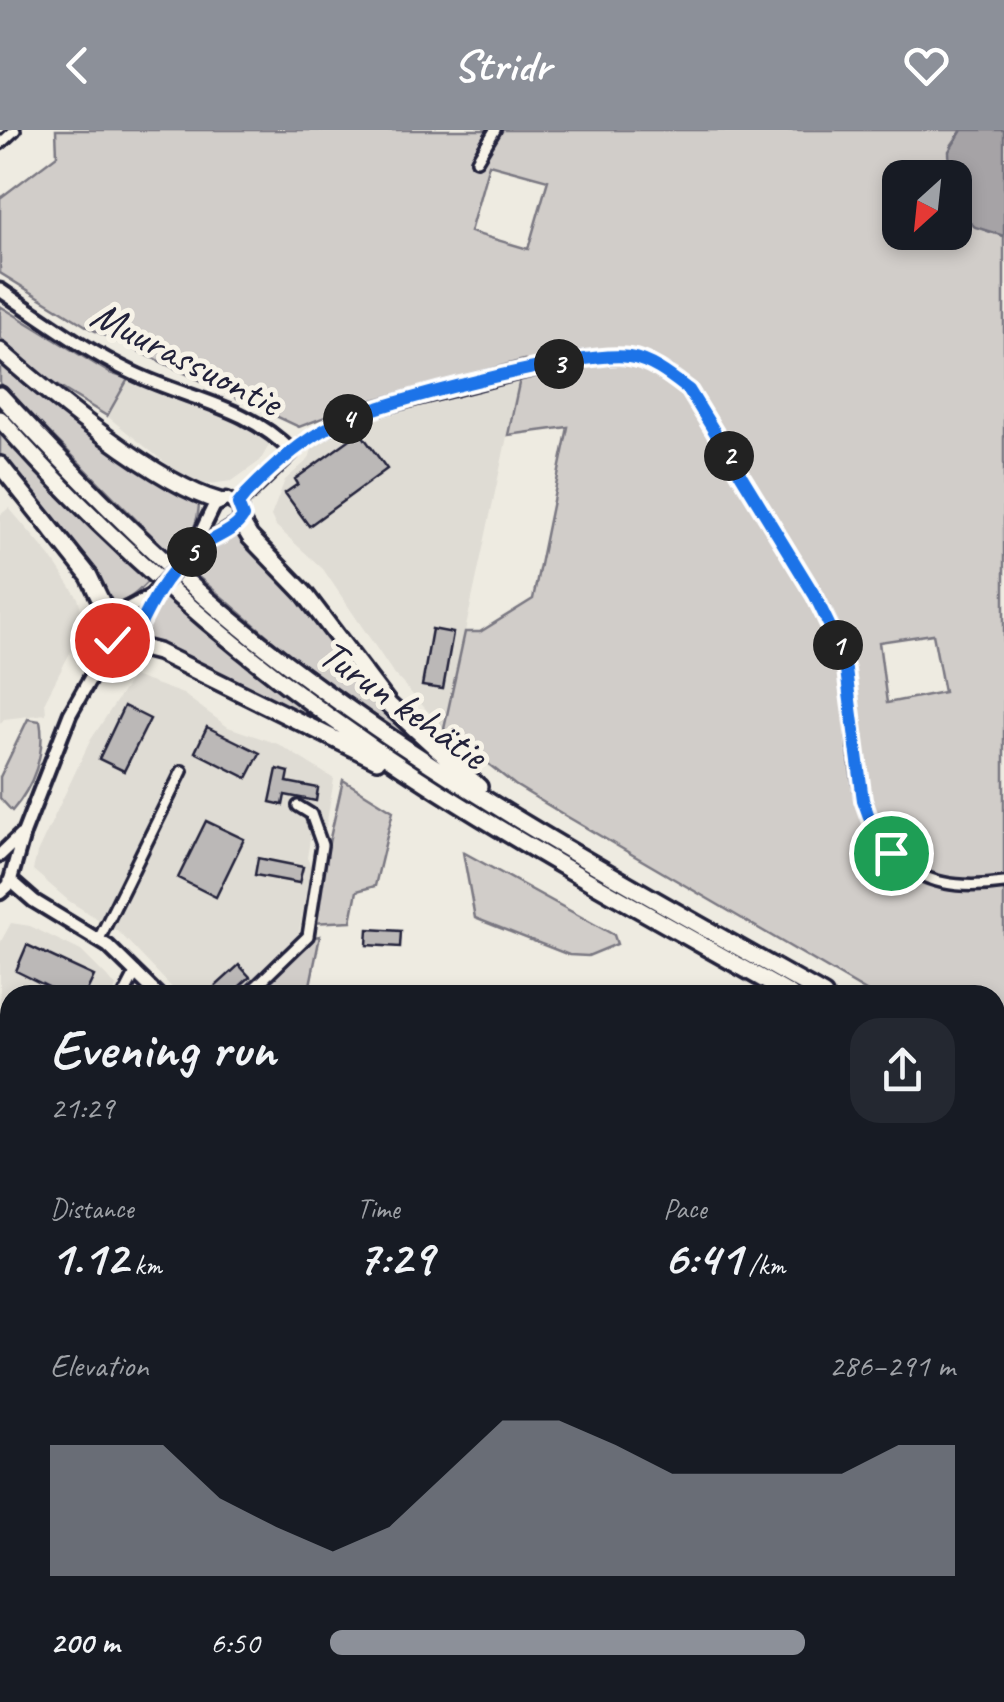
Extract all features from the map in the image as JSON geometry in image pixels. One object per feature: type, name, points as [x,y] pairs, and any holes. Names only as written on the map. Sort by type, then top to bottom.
[{"type":"highway","points":[[0,351],[119,444],[185,488],[219,501]]},
{"type":"highway","name":"Turun kehätie","points":[[0,395],[157,554],[278,657],[392,740],[528,827],[806,985]]},
{"type":"highway","name":"Turun kehätie","points":[[0,419],[136,556],[320,709],[438,791],[774,985]]},
{"type":"highway","points":[[0,465],[88,576],[110,620]]},
{"type":"highway","points":[[241,522],[250,537],[304,593],[389,705],[450,763],[528,827]]},
{"type":"highway","points":[[120,642],[158,652],[438,791]]},
{"type":"street","points":[[0,144],[15,130]]},
{"type":"street","points":[[477,160],[494,130]]},
{"type":"street","name":"Muurassuontie","points":[[0,290],[116,365],[247,416],[292,452]]},
{"type":"street","points":[[238,504],[292,452],[358,414],[582,358],[633,357],[667,372],[689,390],[827,618],[846,670],[863,800],[873,828],[891,853],[941,884],[969,888],[1004,883]]},
{"type":"street","points":[[120,642],[108,633],[110,620],[152,596],[191,553],[219,501],[227,498],[238,504]]},
{"type":"street","points":[[191,553],[241,522],[238,504]]},
{"type":"street","points":[[148,985],[99,940],[34,901],[1,893],[5,868],[24,832],[79,693],[120,642],[135,637],[152,596]]},
{"type":"street","points":[[99,940],[182,771]]},
{"type":"street","points":[[257,985],[308,936],[322,845],[311,814],[298,806]]},
{"type":"street","points":[[5,868],[24,832]]},
{"type":"street","points":[[5,868],[34,901]]},
{"type":"street","points":[[129,985],[136,972]]},
{"type":"shaded area","points":[[56,130],[962,130],[951,146],[951,160],[882,160],[882,250],[972,250],[972,223],[1004,236],[1004,985],[856,985],[515,785],[444,729],[465,632],[480,632],[533,599],[568,427],[508,435],[524,360],[362,403],[299,427],[91,329],[0,273],[0,198],[57,155]],"holes":[[[489,164],[548,180],[528,249],[470,232]],[[933,634],[944,692],[887,703],[879,642]]]},
{"type":"shaded area","points":[[962,130],[1004,130],[1004,236],[972,224],[972,160],[949,160],[949,151]]},
{"type":"shaded area","points":[[0,306],[110,373],[128,379],[107,416],[48,380],[0,338]]},
{"type":"shaded area","points":[[0,360],[199,501],[192,531],[171,555],[0,383]]},
{"type":"shaded area","points":[[128,379],[229,412],[272,440],[260,461],[232,481],[194,486],[107,416]]},
{"type":"shaded area","points":[[519,381],[444,729],[394,674],[323,569],[276,526],[271,516],[285,480],[309,459],[314,443],[422,402]]},
{"type":"shaded area","points":[[0,428],[150,579],[136,593],[119,602],[106,603],[0,458]]},
{"type":"shaded area","points":[[9,508],[50,556],[78,598],[85,624],[45,701],[46,714],[4,719],[0,724],[0,515]]},
{"type":"shaded area","points":[[240,531],[315,616],[408,739],[290,655],[189,569],[213,543]]},
{"type":"shaded area","points":[[166,594],[346,738],[138,641],[147,616]]},
{"type":"shaded area","points":[[133,676],[183,694],[228,727],[278,744],[334,779],[326,827],[320,826],[311,833],[307,858],[311,865],[299,934],[246,985],[169,985],[120,933],[69,901],[33,870],[37,853],[90,741]]},
{"type":"shaded area","points":[[28,719],[40,721],[39,757],[32,780],[12,811],[0,798],[0,777]]},
{"type":"shaded area","points":[[343,780],[393,811],[375,886],[357,891],[351,921],[311,923]]},
{"type":"shaded area","points":[[463,852],[614,935],[617,944],[588,956],[569,955],[475,918]]},
{"type":"shaded area","points":[[11,923],[30,926],[81,951],[115,985],[0,985],[0,943]]},
{"type":"shaded area","points":[[320,936],[310,985],[265,985],[314,937]]},
{"type":"building","points":[[360,432],[387,469],[309,526],[285,493],[298,484],[295,479]]},
{"type":"building","points":[[432,629],[453,633],[443,689],[422,686]]},
{"type":"building","points":[[124,706],[150,719],[124,771],[99,759]]},
{"type":"building","points":[[207,727],[260,753],[247,778],[195,752]]},
{"type":"building","points":[[277,769],[289,772],[287,782],[318,788],[316,801],[285,795],[283,805],[270,802]]},
{"type":"building","points":[[206,821],[244,839],[216,897],[178,878]]},
{"type":"building","points":[[258,858],[303,867],[299,883],[255,875]]},
{"type":"building","points":[[368,929],[401,931],[400,947],[367,945]]},
{"type":"building","points":[[27,945],[94,976],[90,985],[45,985],[16,971]]},
{"type":"building","points":[[239,965],[250,977],[241,985],[217,985]]},
{"type":"route","points":[[112,640],[127,644],[133,640],[152,596],[191,553],[219,533],[237,526],[243,517],[238,504],[246,494],[314,436],[358,414],[523,372],[582,358],[633,357],[667,372],[689,390],[827,618],[846,670],[863,800],[873,828],[891,853]]}]
